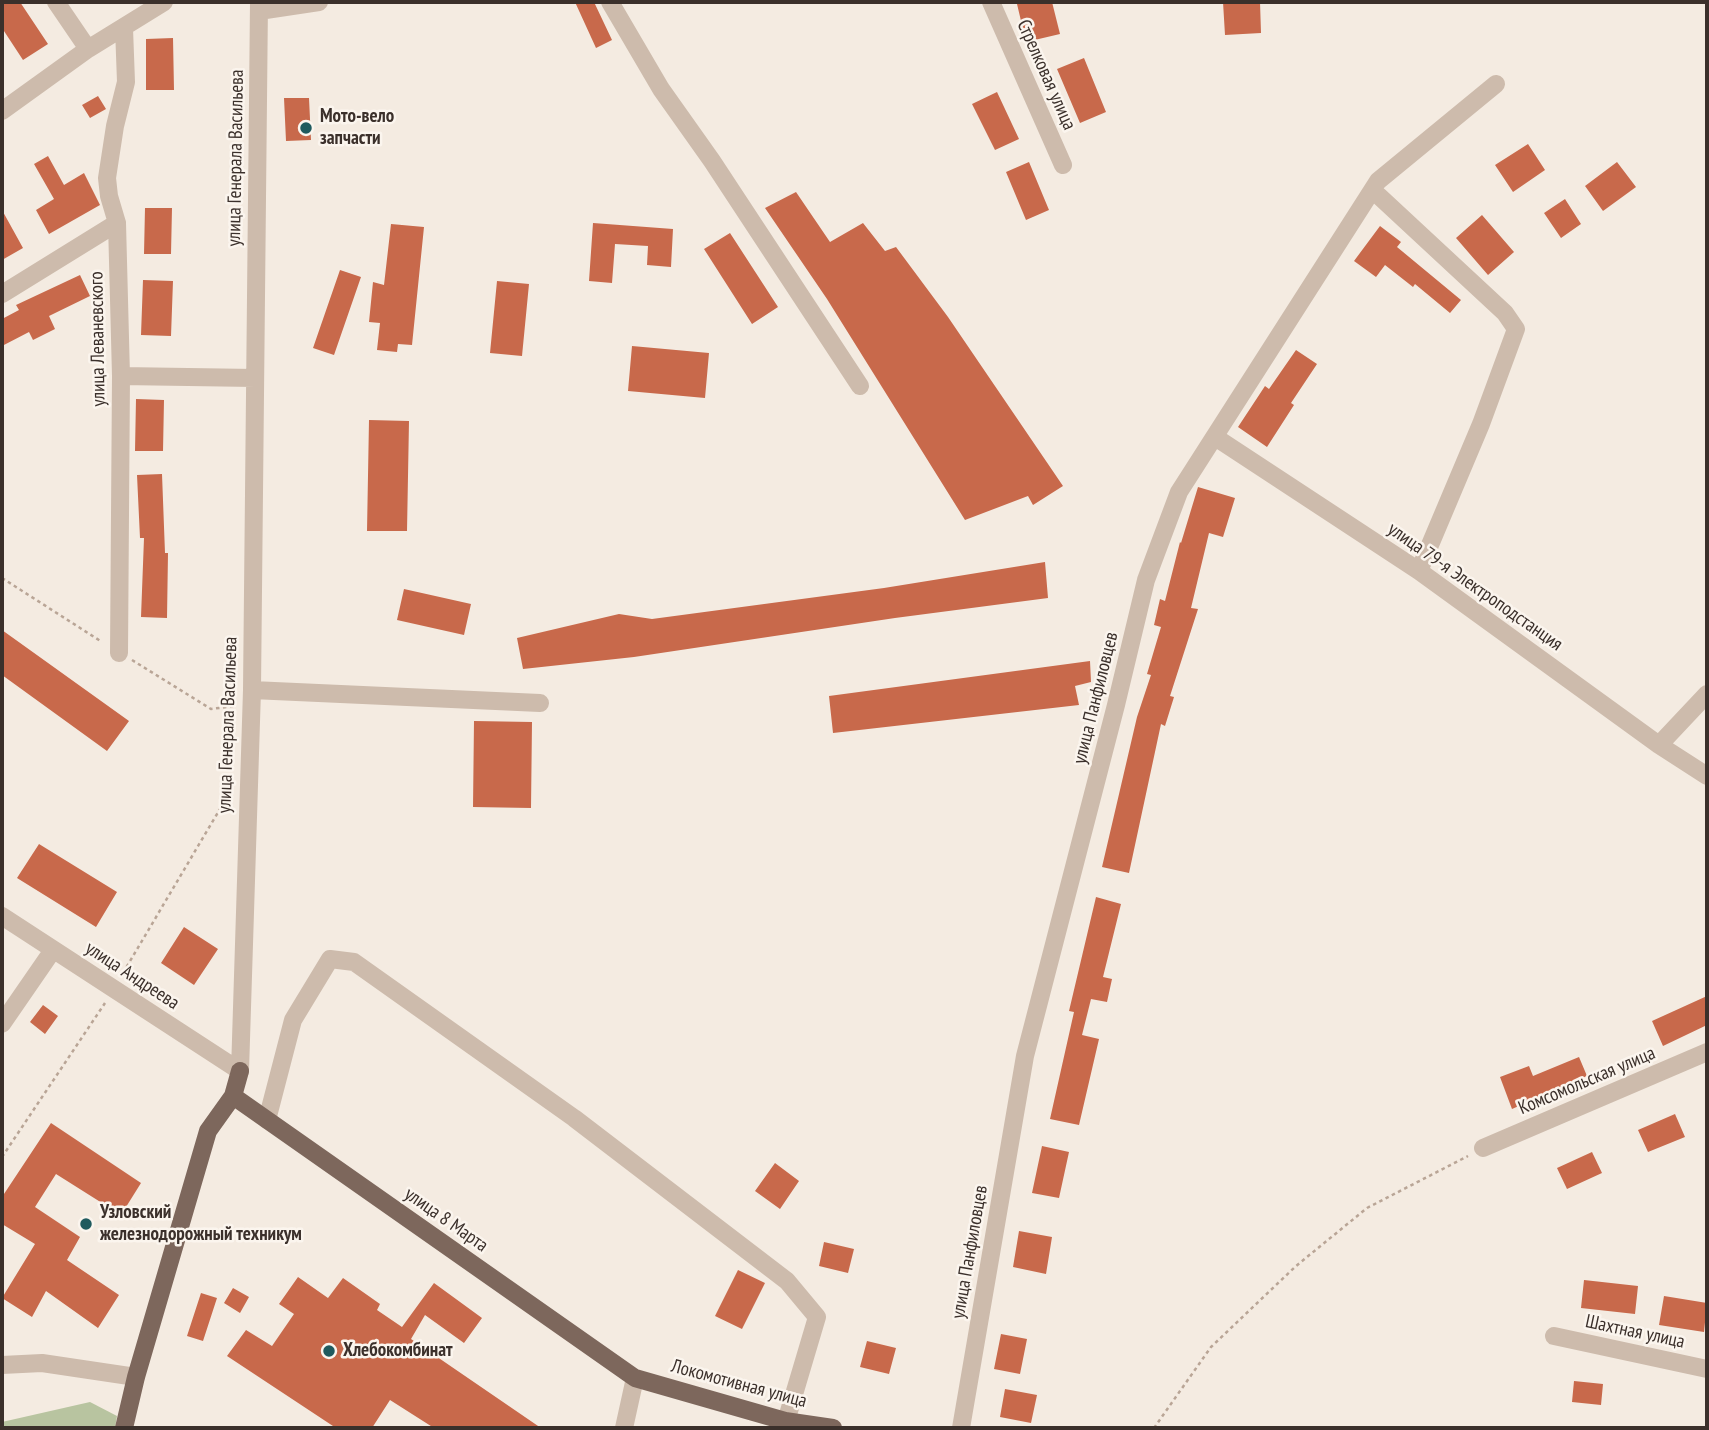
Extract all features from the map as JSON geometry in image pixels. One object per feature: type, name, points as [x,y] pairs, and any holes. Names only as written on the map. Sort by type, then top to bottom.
[{"type":"main road","name":"улица Генерала Васильева","points":[[124,1428],[136,1377],[208,1131],[233,1096],[240,1071]]},
{"type":"main road","name":"улица 8 Марта","points":[[233,1096],[635,1378]]},
{"type":"main road","name":"Локомотивная улица","points":[[635,1378],[785,1424],[833,1428]]},
{"type":"street","points":[[56,2],[88,49]]},
{"type":"street","points":[[2,111],[88,49],[164,2]]},
{"type":"street","points":[[259,6],[319,2]]},
{"type":"street","points":[[610,2],[661,89],[712,161],[860,386]]},
{"type":"street","name":"Стрелковая улица","points":[[991,2],[1063,164]]},
{"type":"street","name":"улица Генерала Васильева","points":[[240,1071],[252,690],[259,6]]},
{"type":"street","name":"улица Леваневского","points":[[119,653],[121,376],[117,223],[107,177],[115,126],[126,82],[124,28]]},
{"type":"street","name":"улица Панфиловцев","points":[[961,1428],[1025,1056],[1146,580],[1179,492],[1378,181],[1496,84]]},
{"type":"street","points":[[1379,195],[1505,313],[1516,329],[1481,424],[1419,571]]},
{"type":"street","points":[[2,294],[117,223]]},
{"type":"street","points":[[121,376],[256,379]]},
{"type":"street","name":"улица 79-я Электроподстанция","points":[[1215,438],[1419,571],[1659,745],[1707,776]]},
{"type":"street","points":[[252,690],[540,703]]},
{"type":"street","points":[[1659,745],[1707,694]]},
{"type":"street","name":"улица Андреева","points":[[2,916],[240,1071]]},
{"type":"street","points":[[2,1024],[52,950]]},
{"type":"street","points":[[267,1120],[293,1020],[330,959],[354,962],[574,1118],[788,1281],[817,1317],[785,1424]]},
{"type":"street","name":"Комсомольская улица","points":[[1483,1148],[1707,1052]]},
{"type":"street","name":"Шахтная улица","points":[[1554,1336],[1707,1369]]},
{"type":"street","points":[[2,1365],[42,1363],[136,1377]]},
{"type":"street","points":[[624,1428],[635,1378]]},
{"type":"path","points":[[2,1157],[114,989],[234,786]]},
{"type":"path","points":[[1154,1428],[1211,1347],[1296,1266],[1367,1208],[1483,1148]]},
{"type":"green space","points":[[90,1402],[117,1416],[115,1428],[2,1428],[2,1422]]},
{"type":"building","points":[[2,2],[20,2],[48,44],[23,60],[2,28]]},
{"type":"building","points":[[575,2],[594,2],[612,40],[596,48]]},
{"type":"building","points":[[1052,2],[1060,34],[1026,42],[1017,4]]},
{"type":"building","points":[[1223,2],[1260,2],[1261,33],[1225,35]]},
{"type":"building","points":[[173,38],[174,90],[146,90],[146,39]]},
{"type":"building","points":[[1084,58],[1106,112],[1080,123],[1057,69]]},
{"type":"building","points":[[997,92],[1019,139],[995,150],[972,104]]},
{"type":"building","points":[[98,96],[106,109],[90,118],[82,105]]},
{"type":"building","points":[[284,98],[309,98],[311,140],[286,141]]},
{"type":"building","points":[[1528,144],[1545,170],[1513,192],[1495,165]]},
{"type":"building","points":[[48,156],[64,185],[84,173],[100,205],[49,234],[36,210],[54,199],[34,164]]},
{"type":"building","points":[[1029,162],[1049,210],[1026,220],[1006,172]]},
{"type":"building","points":[[1617,162],[1636,187],[1603,211],[1585,186]]},
{"type":"building","points":[[796,192],[830,242],[863,223],[885,251],[896,247],[948,317],[1063,486],[1033,505],[1028,496],[965,520],[827,299],[765,208]]},
{"type":"building","points":[[1565,199],[1581,224],[1561,238],[1544,213]]},
{"type":"building","points":[[145,208],[172,208],[171,254],[144,254]]},
{"type":"building","points":[[2,210],[23,248],[2,260]]},
{"type":"building","points":[[1482,215],[1514,252],[1488,275],[1456,238]]},
{"type":"building","points":[[593,223],[673,229],[671,267],[647,265],[648,246],[615,244],[612,283],[589,281]]},
{"type":"building","points":[[391,224],[424,227],[412,345],[398,344],[397,352],[377,350],[380,323],[369,322],[373,282],[384,285]]},
{"type":"building","points":[[1380,226],[1401,242],[1397,247],[1461,300],[1450,313],[1415,284],[1413,287],[1385,265],[1376,277],[1354,261]]},
{"type":"building","points":[[730,233],[778,307],[752,324],[704,249]]},
{"type":"building","points":[[340,270],[361,277],[334,355],[313,348]]},
{"type":"building","points":[[80,275],[90,296],[49,316],[55,329],[33,340],[29,332],[2,346],[2,319],[19,310],[16,305]]},
{"type":"building","points":[[143,280],[173,281],[171,336],[141,335]]},
{"type":"building","points":[[497,281],[529,284],[522,356],[490,353]]},
{"type":"building","points":[[632,346],[709,353],[705,398],[628,391]]},
{"type":"building","points":[[1296,350],[1317,364],[1291,403],[1294,405],[1267,447],[1238,427],[1265,386],[1269,389]]},
{"type":"building","points":[[136,399],[164,400],[163,451],[135,451]]},
{"type":"building","points":[[369,420],[409,421],[407,531],[367,531]]},
{"type":"building","points":[[162,474],[165,553],[168,553],[167,618],[141,617],[144,538],[140,538],[137,475]]},
{"type":"building","points":[[1198,487],[1235,498],[1223,537],[1209,533],[1191,608],[1198,609],[1170,696],[1174,697],[1165,726],[1161,724],[1129,873],[1102,867],[1137,717],[1151,675],[1147,674],[1161,627],[1154,625],[1160,599],[1165,601]]},
{"type":"building","points":[[1045,562],[1048,598],[634,657],[523,669],[517,638],[619,614],[652,619],[884,588]]},
{"type":"building","points":[[404,589],[471,604],[464,635],[397,620]]},
{"type":"building","points":[[2,630],[129,721],[107,751],[2,675]]},
{"type":"building","points":[[1090,661],[1091,682],[1075,686],[1079,705],[833,733],[829,696]]},
{"type":"building","points":[[474,721],[532,722],[531,808],[473,807]]},
{"type":"building","points":[[39,844],[117,892],[96,927],[17,878]]},
{"type":"building","points":[[1096,897],[1121,904],[1103,977],[1112,979],[1107,1002],[1091,999],[1082,1035],[1099,1039],[1079,1125],[1050,1119],[1074,1012],[1069,1011]]},
{"type":"building","points":[[184,927],[218,949],[194,985],[161,963]]},
{"type":"building","points":[[1707,996],[1707,1025],[1663,1046],[1652,1021]]},
{"type":"building","points":[[43,1005],[58,1016],[45,1034],[30,1022]]},
{"type":"building","points":[[1579,1057],[1587,1076],[1512,1109],[1500,1077],[1529,1066],[1533,1076]]},
{"type":"building","points":[[1675,1114],[1685,1137],[1648,1152],[1638,1130]]},
{"type":"building","points":[[51,1123],[141,1183],[121,1215],[56,1174],[35,1207],[80,1237],[67,1260],[119,1295],[98,1328],[46,1291],[32,1317],[2,1298],[35,1244],[2,1224],[2,1197]]},
{"type":"building","points":[[1042,1146],[1069,1152],[1059,1198],[1032,1193]]},
{"type":"building","points":[[1592,1152],[1602,1173],[1567,1189],[1557,1168]]},
{"type":"building","points":[[775,1163],[799,1181],[780,1209],[755,1191]]},
{"type":"building","points":[[1019,1231],[1052,1237],[1046,1274],[1013,1267]]},
{"type":"building","points":[[824,1242],[854,1249],[848,1273],[819,1266]]},
{"type":"building","points":[[738,1270],[765,1283],[742,1329],[715,1316]]},
{"type":"building","name":"Хлебокомбинат","points":[[298,1277],[328,1298],[343,1278],[380,1304],[377,1310],[402,1327],[434,1283],[482,1318],[464,1343],[425,1315],[411,1339],[541,1428],[434,1428],[390,1400],[372,1428],[336,1428],[227,1356],[246,1330],[272,1346],[294,1314],[279,1304]]},
{"type":"building","points":[[1584,1280],[1638,1286],[1635,1314],[1581,1308]]},
{"type":"building","points":[[233,1288],[249,1297],[240,1313],[224,1303]]},
{"type":"building","points":[[201,1293],[217,1298],[203,1341],[187,1336]]},
{"type":"building","points":[[1664,1296],[1707,1303],[1704,1332],[1659,1325]]},
{"type":"building","points":[[1001,1334],[1027,1339],[1020,1374],[994,1369]]},
{"type":"building","points":[[867,1341],[896,1348],[889,1374],[860,1367]]},
{"type":"building","points":[[1574,1381],[1603,1384],[1601,1405],[1572,1402]]},
{"type":"building","points":[[1005,1389],[1037,1395],[1031,1423],[1000,1417]]},
{"type":"place","name":"Мото-вело запчасти","points":[[306,128]]},
{"type":"place","name":"Узловский железнодорожный техникум","points":[[86,1224]]},
{"type":"place","name":"Хлебокомбинат","points":[[329,1351]]}]
